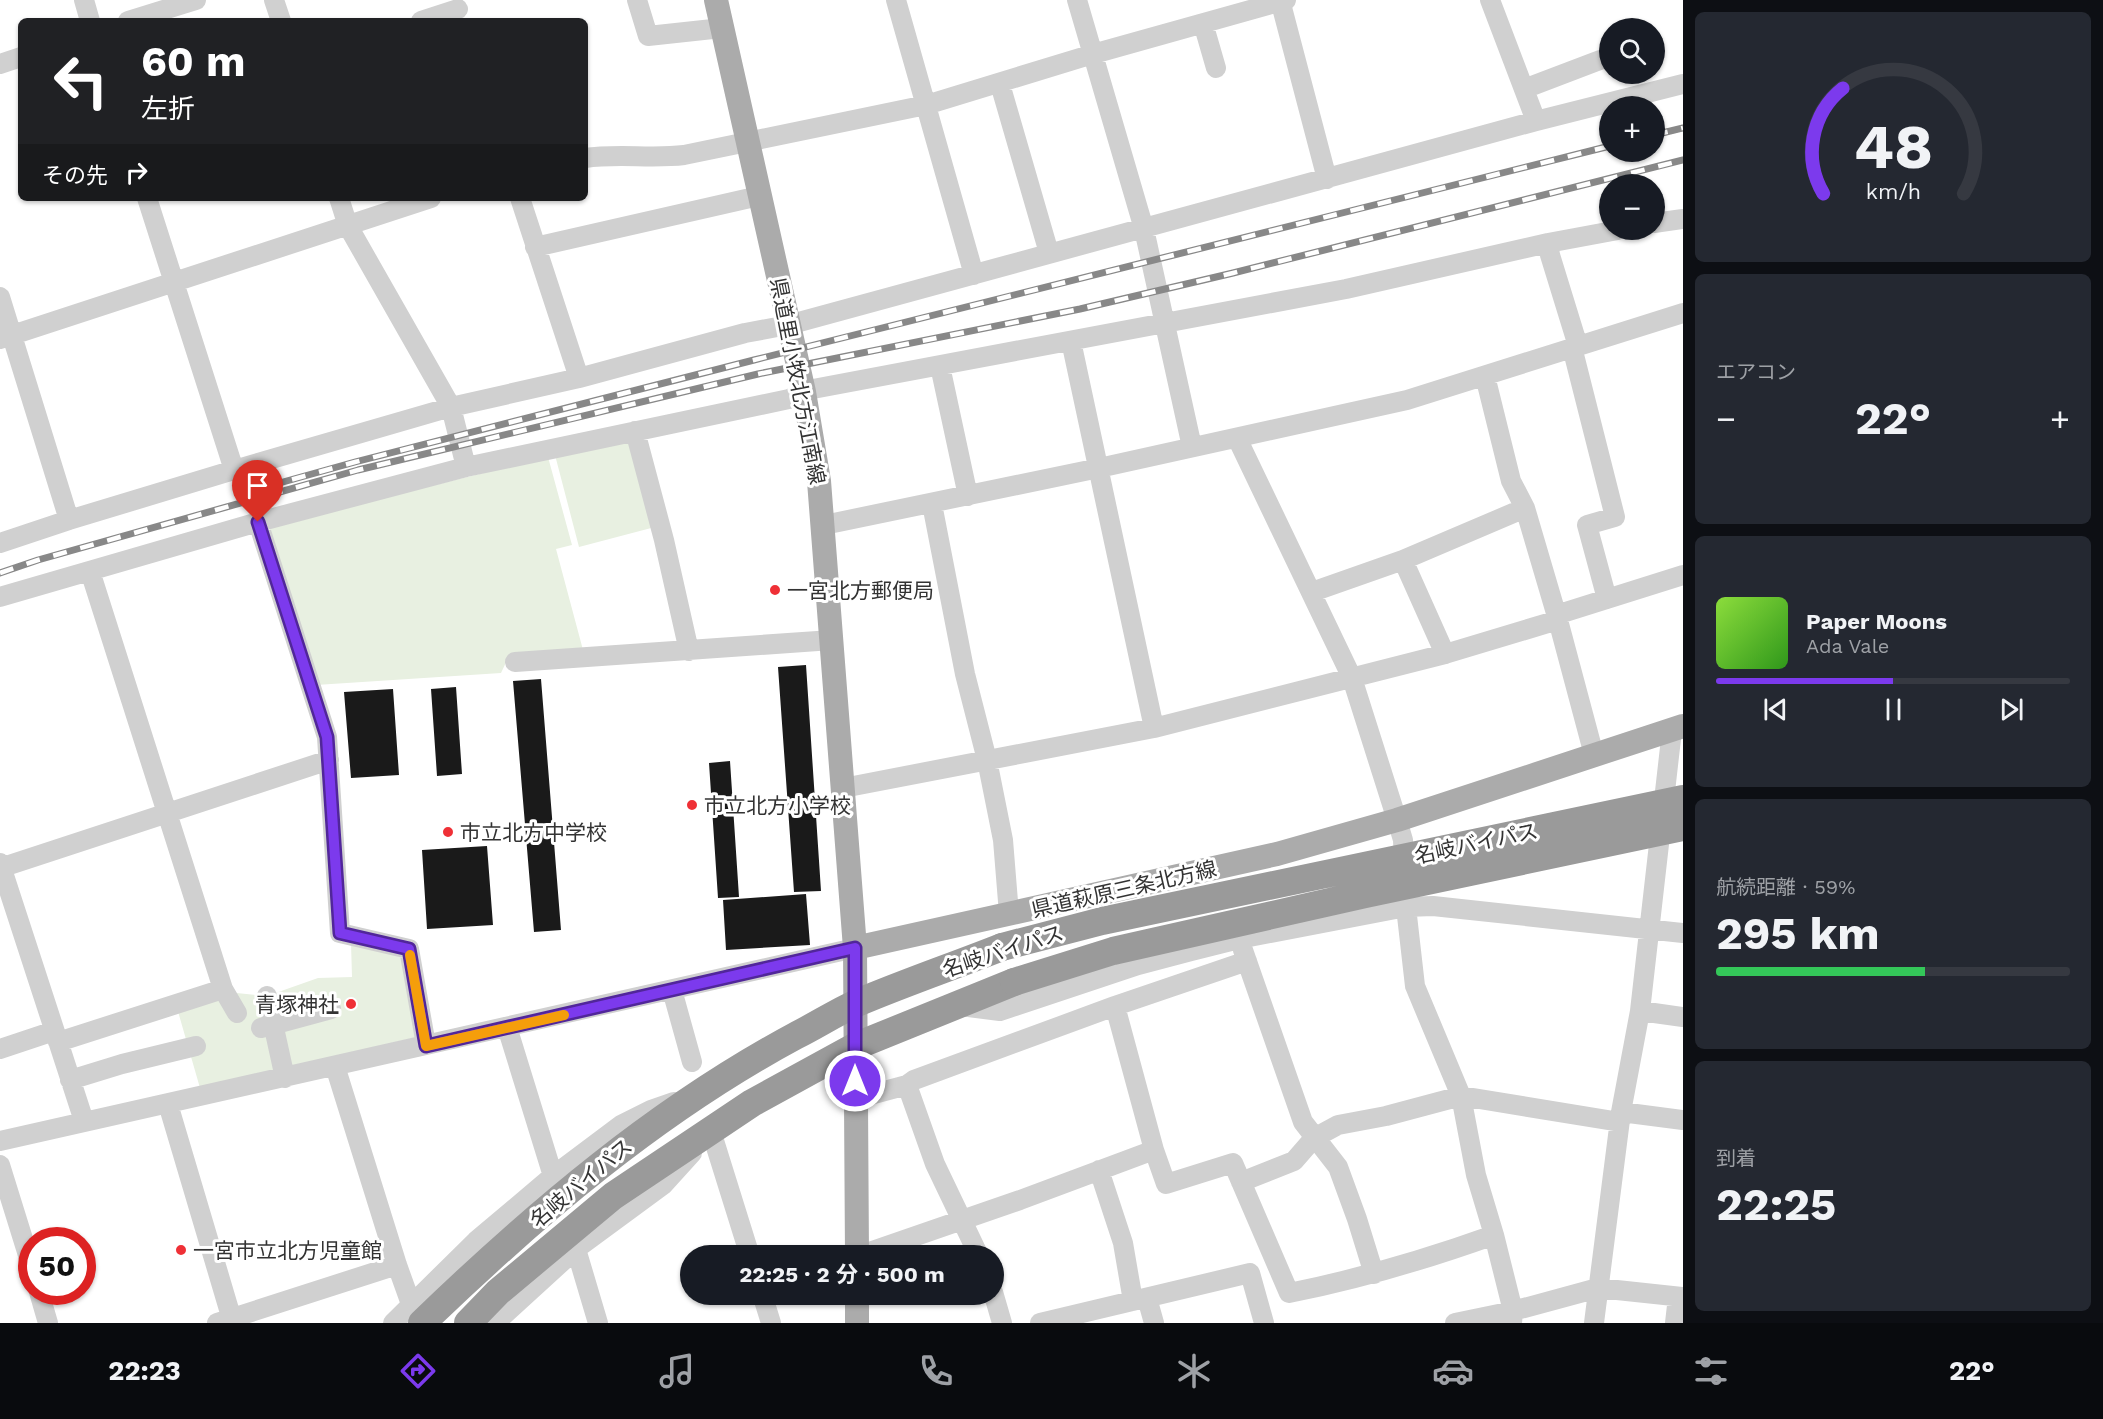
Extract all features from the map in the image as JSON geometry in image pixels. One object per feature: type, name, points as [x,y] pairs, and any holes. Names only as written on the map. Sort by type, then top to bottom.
[{"type":"highway","name":"名岐バイパス","points":[[417,1313],[478,1270],[590,1174],[700,1092],[750,1061],[856,1004],[1002,947],[1102,921],[1683,799]]},
{"type":"highway","name":"名岐バイパス","points":[[468,1323],[498,1292],[613,1196],[752,1102],[856,1046],[954,1005],[1014,982],[1125,948],[1683,826]]},
{"type":"main road","name":"県道里小牧北方江南線","points":[[716,0],[804,392],[815,451],[824,525],[855,948]]},
{"type":"main road","name":"県道萩原三条北方線","points":[[855,948],[1277,854],[1397,820],[1678,728]]},
{"type":"main road","points":[[855,948],[857,1245]]},
{"type":"main road","points":[[856,1323],[857,1305]]},
{"type":"street","points":[[84,0],[89,18]]},
{"type":"street","points":[[138,18],[196,0]]},
{"type":"street","points":[[274,0],[280,18]]},
{"type":"street","points":[[637,0],[648,36],[722,28]]},
{"type":"street","points":[[896,0],[975,275]]},
{"type":"street","points":[[1077,0],[1144,229],[1192,447]]},
{"type":"street","points":[[1490,0],[1536,122]]},
{"type":"street","points":[[588,157],[601,155],[662,158],[684,155],[926,105],[1093,54],[1282,1],[1328,179]]},
{"type":"street","points":[[431,18],[458,10]]},
{"type":"street","points":[[1203,23],[1216,68]]},
{"type":"street","points":[[0,64],[18,58]]},
{"type":"street","points":[[1524,89],[1599,60]]},
{"type":"street","points":[[1665,83],[1683,84]]},
{"type":"street","points":[[1000,84],[1049,253]]},
{"type":"street","points":[[0,543],[234,470],[451,407],[579,378],[745,333],[788,326],[1536,122],[1648,84]]},
{"type":"street","points":[[536,247],[759,196]]},
{"type":"street","points":[[148,201],[234,470]]},
{"type":"street","points":[[340,201],[348,226],[451,407],[466,467]]},
{"type":"street","points":[[6,337],[422,201]]},
{"type":"street","points":[[520,201],[579,378]]},
{"type":"street","points":[[1665,221],[1683,219]]},
{"type":"street","points":[[0,597],[258,522],[466,467],[789,399],[804,392],[1346,289],[1599,234]]},
{"type":"street","points":[[1548,243],[1615,517],[1587,525],[1607,599]]},
{"type":"street","points":[[0,297],[6,337],[69,520]]},
{"type":"street","points":[[824,525],[932,504],[1407,400],[1683,313]]},
{"type":"street","points":[[1071,341],[1154,728]]},
{"type":"street","points":[[940,366],[969,496]]},
{"type":"street","points":[[1485,376],[1511,482],[1525,508],[1594,755]]},
{"type":"street","points":[[635,431],[664,540],[689,651]]},
{"type":"street","points":[[1237,438],[1352,678],[1397,820],[1402,840],[1406,907],[1415,986],[1461,1096],[1476,1175],[1494,1235],[1513,1317]]},
{"type":"street","points":[[932,504],[965,674],[987,760],[1003,840],[1009,914]]},
{"type":"street","points":[[1312,592],[1403,560],[1525,508]]},
{"type":"street","points":[[258,522],[327,737],[340,933],[409,949],[426,1046]]},
{"type":"street","points":[[1403,560],[1445,654]]},
{"type":"street","points":[[90,571],[223,989],[237,1014]]},
{"type":"street","points":[[843,788],[1154,728],[1352,678],[1445,654],[1683,575]]},
{"type":"street","points":[[515,662],[832,640]]},
{"type":"street","points":[[1594,1323],[1621,1117],[1640,1011],[1678,728]]},
{"type":"street","points":[[84,1121],[0,866],[329,760]]},
{"type":"street","points":[[954,1005],[1000,1011],[1138,965],[1239,939],[1406,907],[1433,906],[1683,933]]},
{"type":"street","points":[[1239,939],[1303,1122],[1338,1167],[1374,1274]]},
{"type":"street","points":[[0,1141],[855,948]]},
{"type":"street","points":[[855,1099],[907,1085],[914,1080],[1115,1006],[1247,961]]},
{"type":"street","points":[[0,1049],[56,1037],[223,989]]},
{"type":"street","points":[[672,990],[692,1062]]},
{"type":"street","points":[[267,996],[267,1027],[285,1078]]},
{"type":"street","points":[[1115,1006],[1154,1150],[1166,1184],[1233,1163],[1289,1293],[1374,1274],[1439,1255],[1494,1235]]},
{"type":"street","points":[[267,1027],[331,1009]]},
{"type":"street","points":[[1640,1011],[1683,1017]]},
{"type":"street","points":[[507,1027],[553,1176]]},
{"type":"street","points":[[70,1080],[122,1064],[196,1046]]},
{"type":"street","points":[[335,1066],[397,1265],[417,1313]]},
{"type":"street","points":[[907,1085],[935,1164],[974,1245]]},
{"type":"street","points":[[393,1323],[417,1313],[476,1241],[553,1176],[621,1125],[651,1110],[700,1092]]},
{"type":"street","points":[[1241,1182],[1294,1161],[1314,1138],[1338,1125],[1386,1116],[1461,1096],[1621,1117],[1683,1120]]},
{"type":"street","points":[[168,1104],[227,1322],[397,1265]]},
{"type":"street","points":[[495,1323],[576,1249],[663,1185],[711,1131]]},
{"type":"street","points":[[711,1131],[747,1245]]},
{"type":"street","points":[[889,1245],[1020,1200],[1154,1150]]},
{"type":"street","points":[[0,1165],[19,1227]]},
{"type":"street","points":[[1099,1170],[1140,1299],[1154,1323]]},
{"type":"street","points":[[576,1249],[598,1323]]},
{"type":"street","points":[[1040,1323],[1278,1267]]},
{"type":"street","points":[[1250,1273],[1264,1323]]},
{"type":"street","points":[[1455,1323],[1513,1317],[1598,1288],[1681,1297],[1675,1323]]},
{"type":"street","points":[[43,1305],[48,1323]]},
{"type":"street","points":[[765,1305],[771,1323]]},
{"type":"street","points":[[997,1305],[1002,1323]]},
{"type":"green space","points":[[632,439],[655,527],[579,547],[555,455]]},
{"type":"green space","points":[[548,457],[572,545],[556,549],[583,650],[509,656],[501,673],[316,685],[269,526]]},
{"type":"green space","points":[[351,943],[404,958],[417,1037],[200,1088],[177,1008],[227,992],[267,996],[318,978],[352,977]]},
{"type":"building","points":[[806,665],[821,891],[794,892],[778,667]]},
{"type":"building","points":[[541,679],[561,930],[534,932],[513,681]]},
{"type":"building","points":[[456,687],[462,774],[437,776],[431,689]]},
{"type":"building","points":[[393,689],[399,775],[351,778],[344,692]]},
{"type":"building","points":[[730,761],[739,897],[718,898],[709,763]]},
{"type":"building","points":[[487,846],[493,925],[427,929],[422,850]]},
{"type":"building","points":[[806,894],[810,945],[726,950],[723,900]]},
{"type":"railway","points":[[1665,132],[1683,128]]},
{"type":"railway","points":[[265,487],[754,360],[1599,149]]},
{"type":"railway","points":[[0,573],[38,560],[358,470],[758,374],[1080,309],[1683,160]]},
{"type":"slow traffic","points":[[410,955],[426,1046],[564,1015]]},
{"type":"place","name":"一宮北方郵便局","points":[[775,590]]},
{"type":"place","name":"市立北方小学校","points":[[692,805]]},
{"type":"place","name":"市立北方中学校","points":[[448,832]]},
{"type":"place","name":"青塚神社","points":[[351,1004]]},
{"type":"place","name":"一宮市立北方児童館","points":[[181,1250]]},
{"type":"route","points":[[258,522],[327,737],[340,933],[409,949],[426,1046],[855,948],[855,1081]]}]
